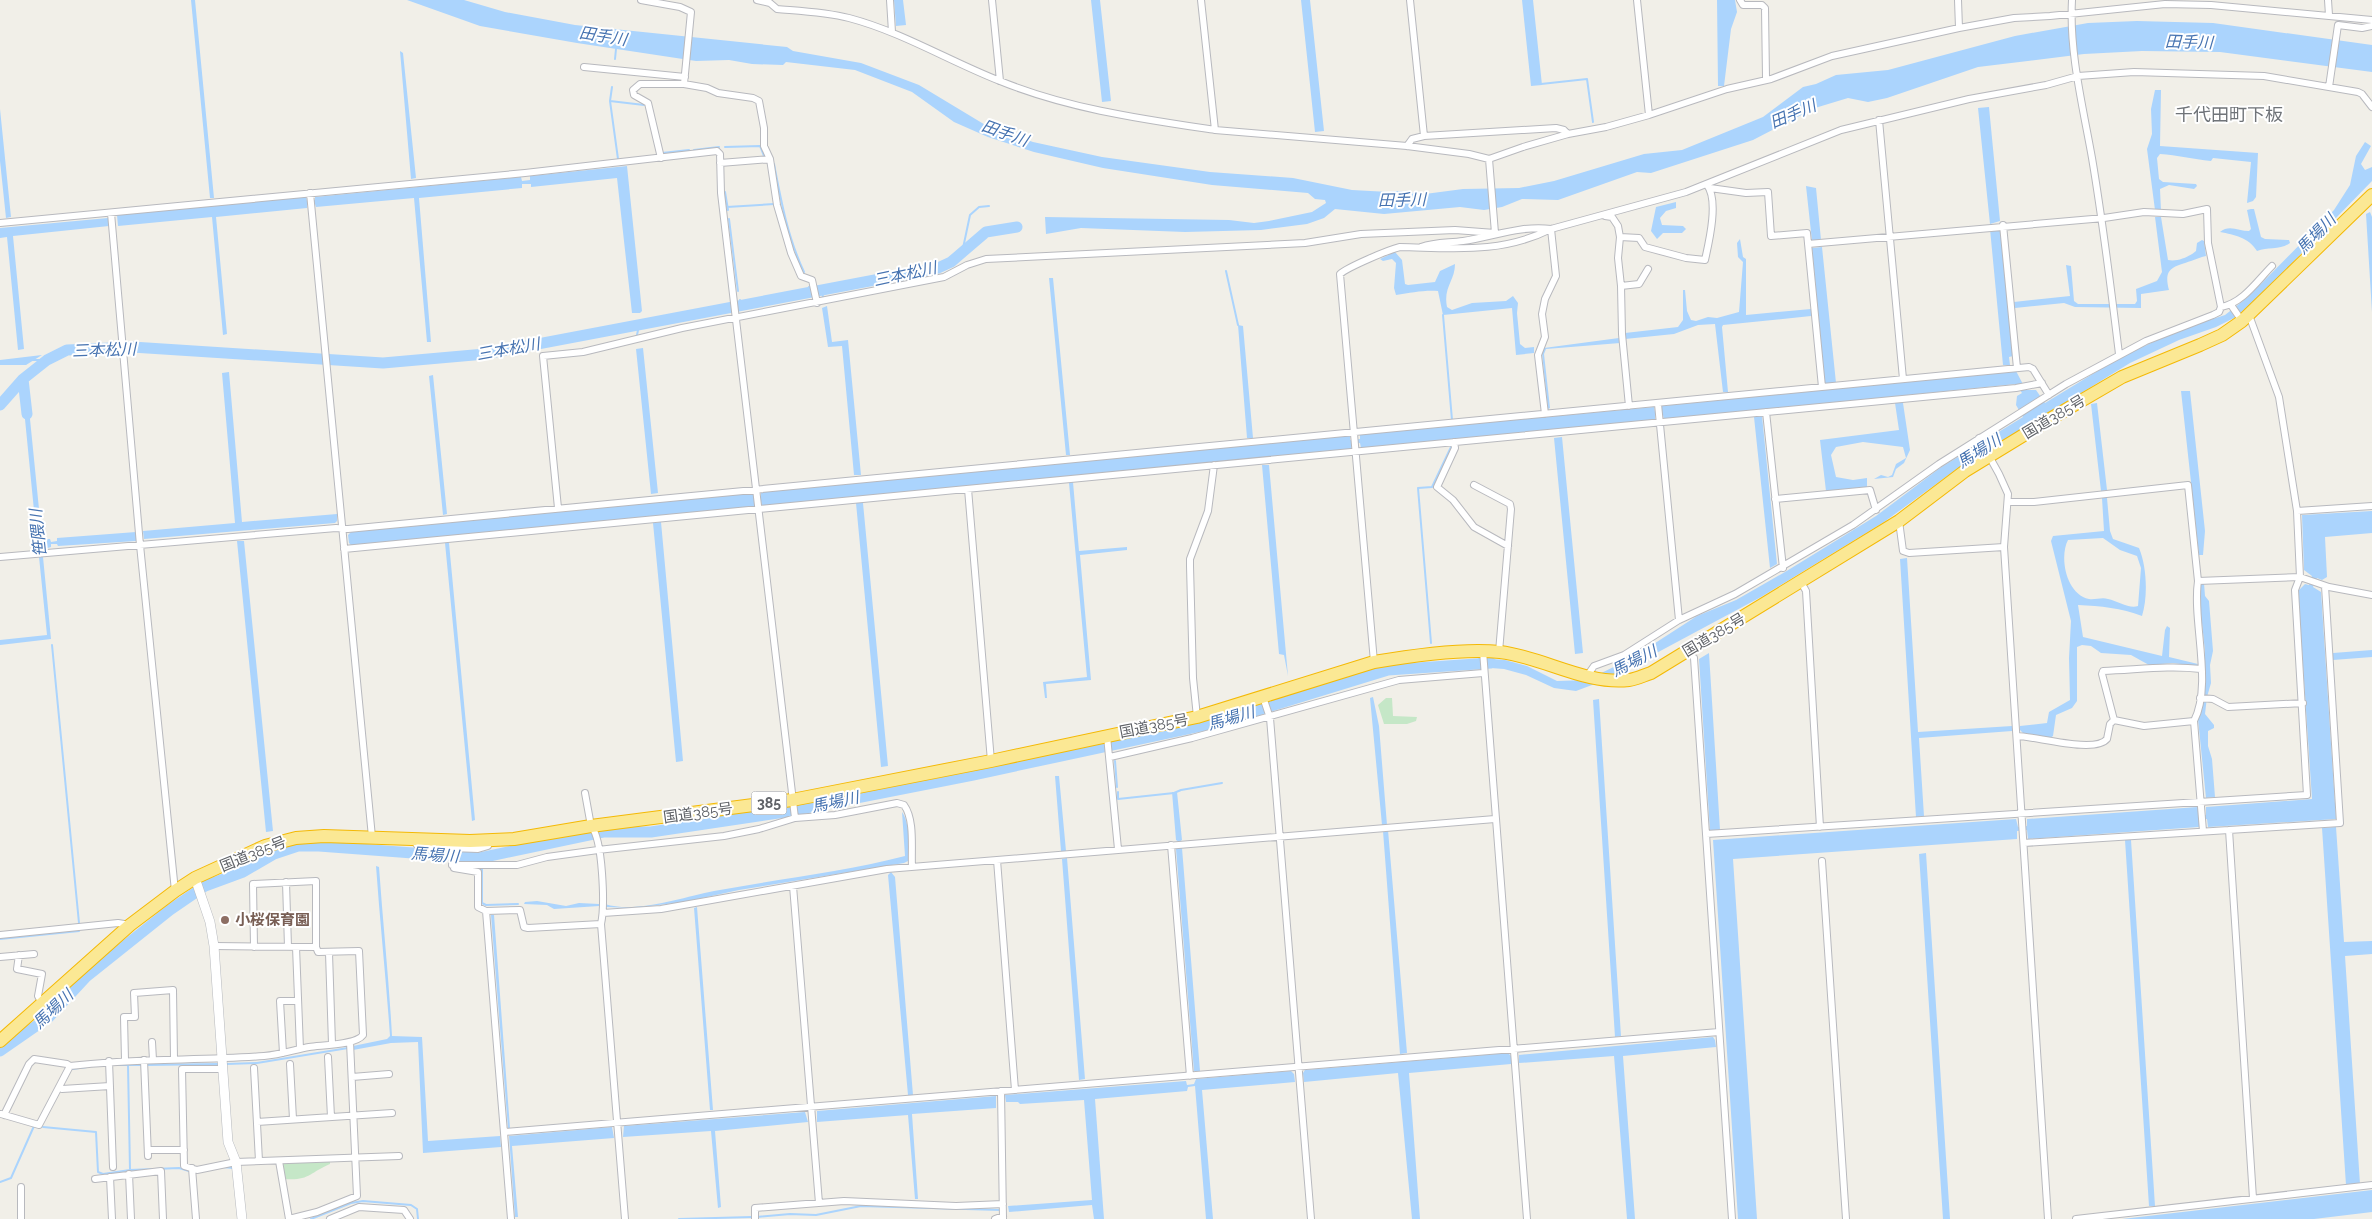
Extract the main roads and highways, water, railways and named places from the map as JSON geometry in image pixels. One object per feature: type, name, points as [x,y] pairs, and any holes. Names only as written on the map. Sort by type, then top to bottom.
[{"type":"highway","name":"国道385号","points":[[0,1041],[130,925],[175,891],[265,846],[296,838],[324,836],[490,841],[593,831],[792,803],[1107,738],[1197,717],[1264,699],[1374,662],[1403,657],[1499,652],[1526,657],[1587,676],[1613,681],[1632,680],[1651,673],[1899,521],[1988,454],[2122,378],[2207,342],[2243,318],[2370,202]]},
{"type":"water","points":[[191,0],[195,0],[214,198],[210,198]]},
{"type":"water","name":"田手川","points":[[407,0],[464,0],[505,12],[575,25],[787,47],[793,51],[861,63],[919,85],[987,126],[1033,142],[1102,157],[1210,172],[1293,178],[1352,190],[1425,194],[1463,189],[1519,188],[1554,181],[1644,154],[1682,150],[1763,117],[1803,87],[1816,84],[1836,75],[1888,70],[2015,36],[2088,23],[2137,21],[2213,23],[2372,45],[2372,72],[2220,52],[2142,51],[2084,54],[1978,67],[1887,98],[1868,102],[1848,98],[1815,108],[1753,140],[1651,173],[1637,172],[1558,200],[1522,199],[1502,207],[1484,210],[1460,207],[1384,214],[1335,209],[1324,218],[1307,224],[1261,230],[1185,232],[1081,228],[1046,234],[1045,217],[1229,220],[1254,223],[1312,212],[1326,203],[1325,200],[1315,199],[1308,193],[1212,185],[1103,168],[1034,152],[988,137],[954,122],[912,92],[855,70],[786,62],[783,65],[752,64],[729,60],[696,61],[577,43],[480,26]]},
{"type":"water","points":[[894,0],[903,0],[906,25],[896,26]]},
{"type":"water","points":[[1091,0],[1100,0],[1111,101],[1102,102]]},
{"type":"water","points":[[1301,0],[1310,0],[1324,131],[1315,132]]},
{"type":"water","points":[[1522,0],[1533,0],[1542,85],[1531,86]]},
{"type":"water","points":[[1717,0],[1735,0],[1737,12],[1731,29],[1724,86],[1718,86]]},
{"type":"water","points":[[400,51],[403,53],[416,178],[411,179]]},
{"type":"water","points":[[2155,90],[2161,90],[2160,146],[2258,153],[2256,197],[2253,201],[2247,203],[2251,162],[2213,158],[2211,161],[2160,154],[2157,158],[2159,179],[2163,182],[2196,184],[2197,186],[2194,189],[2169,185],[2160,189],[2161,211],[2155,210],[2147,149],[2152,134],[2151,109]]},
{"type":"water","points":[[1989,107],[2000,221],[1990,224],[1978,108]]},
{"type":"water","points":[[0,109],[11,217],[6,218],[0,161]]},
{"type":"water","points":[[2365,142],[2371,146],[2361,164],[2365,170],[2372,167],[2372,181],[2255,301],[2234,318],[2216,327],[2179,340],[2130,363],[1954,471],[1884,522],[1761,597],[1608,679],[1576,691],[1554,688],[1526,675],[1504,669],[1477,667],[1478,658],[1505,660],[1527,666],[1557,681],[1587,680],[1632,658],[1697,616],[1736,600],[1876,516],[1940,468],[2023,417],[2016,405],[2017,396],[2022,393],[2016,384],[1664,420],[1663,415],[1655,415],[1655,421],[1361,448],[1360,443],[1352,444],[1351,449],[762,506],[761,501],[754,502],[754,507],[352,546],[349,543],[348,535],[351,532],[753,493],[754,498],[761,497],[761,492],[1350,435],[1350,440],[1360,439],[1360,434],[1654,407],[1655,412],[1662,411],[1662,406],[2016,371],[2026,390],[2036,390],[2045,403],[2119,358],[2179,330],[2225,315],[2248,297],[2334,210],[2350,185],[2356,156]]},
{"type":"water","points":[[627,166],[642,311],[640,313],[632,313],[617,178],[531,187],[531,184],[522,184],[522,188],[419,198],[431,342],[427,342],[414,198],[316,207],[315,204],[307,205],[307,208],[216,217],[227,334],[223,335],[212,217],[118,226],[117,215],[306,197],[307,201],[315,200],[315,197],[521,177],[522,181],[530,180],[530,176]]},
{"type":"water","points":[[1806,186],[1816,188],[1821,240],[1812,241]]},
{"type":"water","points":[[1676,202],[1676,208],[1666,211],[1660,218],[1662,225],[1683,226],[1686,229],[1682,233],[1663,233],[1657,239],[1651,231],[1656,207]]},
{"type":"water","points":[[2254,209],[2261,237],[2265,239],[2289,240],[2290,243],[2283,247],[2257,251],[2245,240],[2220,232],[2227,228],[2249,231],[2251,229],[2247,210]]},
{"type":"water","points":[[2370,212],[2372,217],[2372,312],[2366,214]]},
{"type":"water","points":[[2155,217],[2161,217],[2168,260],[2179,260],[2190,255],[2196,251],[2197,243],[2202,240],[2204,241],[2206,256],[2171,270],[2167,277],[2169,290],[2141,294],[2141,308],[2075,307],[2064,303],[2015,308],[2014,302],[2070,296],[2066,265],[2071,266],[2074,301],[2078,304],[2135,304],[2137,301],[2136,289],[2157,281],[2162,272]]},
{"type":"water","points":[[108,218],[109,226],[13,236],[24,349],[18,350],[7,237],[0,238],[0,228]]},
{"type":"water","points":[[1990,229],[2000,229],[2013,356],[2009,357],[2010,365],[2003,365]]},
{"type":"water","points":[[1740,239],[1743,257],[1746,259],[1746,315],[1811,309],[1811,316],[1723,325],[1728,392],[1723,392],[1715,324],[1698,325],[1674,334],[1625,339],[1625,333],[1678,327],[1683,320],[1683,290],[1685,290],[1687,311],[1691,320],[1696,321],[1708,317],[1717,318],[1739,312],[1743,262],[1738,257],[1737,243]]},
{"type":"water","points":[[1822,247],[1836,383],[1825,384],[1812,248]]},
{"type":"water","points":[[1395,252],[1402,260],[1405,284],[1408,285],[1435,282],[1440,271],[1455,264],[1446,300],[1447,307],[1452,310],[1472,303],[1506,301],[1513,296],[1518,303],[1520,344],[1525,348],[1534,347],[1534,353],[1516,355],[1512,308],[1443,315],[1438,291],[1422,291],[1396,295],[1394,288],[1396,263],[1392,259],[1383,261],[1380,259]]},
{"type":"water","points":[[1049,278],[1053,278],[1070,455],[1066,455]]},
{"type":"water","points":[[827,306],[832,342],[848,340],[861,475],[854,475],[842,346],[828,347],[822,308]]},
{"type":"water","points":[[1238,325],[1243,326],[1253,438],[1247,438]]},
{"type":"water","points":[[1619,338],[1620,343],[1546,349],[1544,354],[1550,408],[1548,409],[1542,353],[1544,348]]},
{"type":"water","points":[[643,348],[658,493],[651,494],[636,349]]},
{"type":"water","points":[[42,355],[26,365],[0,365],[0,360]]},
{"type":"water","points":[[229,372],[242,522],[337,514],[337,521],[335,523],[144,539],[143,531],[235,523],[222,373]]},
{"type":"water","points":[[433,375],[447,514],[443,515],[429,376]]},
{"type":"water","points":[[2181,391],[2190,391],[2205,531],[2203,555],[2199,555]]},
{"type":"water","points":[[23,399],[28,399],[42,539],[50,539],[51,542],[57,541],[57,538],[136,532],[136,541],[58,546],[57,544],[51,544],[51,547],[38,551]]},
{"type":"water","points":[[1895,403],[1903,403],[1910,450],[1904,463],[1896,469],[1893,477],[1874,479],[1881,475],[1888,477],[1892,475],[1896,464],[1906,458],[1903,447],[1863,442],[1836,447],[1831,455],[1836,477],[1853,480],[1867,478],[1867,487],[1826,491],[1820,440],[1899,430]]},
{"type":"water","points":[[2097,403],[2107,490],[2101,491],[2091,404]]},
{"type":"water","points":[[1762,416],[1777,564],[1770,568],[1754,417]]},
{"type":"water","points":[[1562,437],[1583,653],[1575,654],[1554,438]]},
{"type":"water","points":[[1262,465],[1269,465],[1288,676],[1284,655],[1279,654]]},
{"type":"water","points":[[1073,482],[1079,551],[1127,547],[1127,550],[1080,555],[1091,680],[1046,684],[1047,698],[1045,698],[1043,682],[1087,677],[1069,483]]},
{"type":"water","points":[[2102,498],[2107,498],[2110,531],[2113,539],[2139,548],[2142,556],[2146,582],[2144,608],[2142,616],[2111,608],[2078,605],[2083,637],[2162,656],[2167,626],[2170,628],[2169,657],[2198,664],[2196,666],[2173,663],[2149,665],[2131,655],[2101,653],[2091,646],[2082,645],[2077,647],[2077,701],[2072,708],[2056,715],[2053,736],[2050,738],[2023,733],[2020,730],[2020,726],[2047,723],[2049,712],[2070,700],[2069,658],[2071,621],[2051,541],[2053,536],[2104,531]],"holes":[[[2103,538],[2120,550],[2137,556],[2141,568],[2138,606],[2127,606],[2106,598],[2089,599],[2081,596],[2070,583],[2066,574],[2064,556],[2068,540]]]},
{"type":"water","points":[[856,503],[863,503],[888,766],[881,767]]},
{"type":"water","points":[[2372,511],[2372,533],[2325,537],[2327,577],[2322,580],[2317,578],[2313,587],[2321,592],[2336,819],[2208,827],[2207,819],[2199,820],[2199,827],[2028,839],[2027,830],[2017,831],[2017,839],[1733,859],[1757,1219],[1738,1219],[1713,840],[2016,819],[2018,827],[2027,826],[2027,819],[2198,807],[2199,815],[2206,815],[2206,807],[2312,799],[2298,591],[2305,584],[2309,585],[2312,576],[2304,570],[2302,515]]},
{"type":"water","points":[[661,522],[683,761],[676,762],[653,523]]},
{"type":"water","points":[[237,541],[244,541],[273,831],[266,832]]},
{"type":"water","points":[[445,543],[449,543],[475,820],[472,821]]},
{"type":"water","points":[[39,557],[43,557],[51,639],[0,645],[0,640],[47,635]]},
{"type":"water","points":[[1907,558],[1918,732],[2012,726],[2012,731],[1919,738],[1924,816],[1916,817],[1900,559]]},
{"type":"water","points":[[2204,583],[2205,596],[2209,601],[2213,651],[2210,665],[2211,683],[2205,714],[2214,725],[2214,728],[2208,731],[2208,746],[2212,759],[2215,797],[2206,798],[2198,719],[2204,683],[2205,651],[2199,595],[2200,585]]},
{"type":"water","points":[[2372,650],[2372,657],[2333,660],[2333,653]]},
{"type":"water","points":[[1709,653],[1720,830],[1710,831],[1699,659]]},
{"type":"water","points":[[1373,697],[1379,726],[1387,825],[1382,825],[1370,698]]},
{"type":"water","points":[[1599,699],[1621,1036],[1615,1037],[1593,700]]},
{"type":"water","points":[[1055,776],[1059,776],[1066,851],[1061,851]]},
{"type":"water","points":[[1172,792],[1177,792],[1182,840],[1179,842],[1176,840]]},
{"type":"water","points":[[902,812],[908,828],[909,843],[908,861],[904,863],[739,890],[684,902],[633,908],[606,907],[605,904],[617,907],[645,906],[714,891],[834,871],[905,856]]},
{"type":"water","points":[[2336,827],[2344,942],[2372,941],[2372,954],[2345,956],[2360,1184],[2346,1185],[2322,828]]},
{"type":"water","points":[[1388,830],[1407,1053],[1400,1054],[1383,831]]},
{"type":"water","points":[[2125,840],[2131,840],[2155,1206],[2149,1206]]},
{"type":"water","points":[[1182,848],[1200,1071],[1194,1071],[1176,849]]},
{"type":"water","points":[[1926,853],[1950,1219],[1943,1219],[1919,854]]},
{"type":"water","points":[[1067,858],[1085,1079],[1079,1080],[1062,859]]},
{"type":"water","points":[[376,866],[379,867],[392,1036],[422,1037],[428,1141],[500,1136],[501,1147],[423,1153],[418,1042],[391,1043],[353,1050],[353,1046],[387,1039],[390,1036]]},
{"type":"water","points":[[891,872],[895,877],[913,1095],[908,1095],[888,875]]},
{"type":"water","points":[[537,901],[566,906],[579,903],[599,904],[599,906],[554,909],[547,905],[524,904],[525,902]]},
{"type":"water","points":[[697,907],[713,1110],[710,1110],[694,908]]},
{"type":"water","points":[[491,915],[494,915],[510,1128],[508,1128]]},
{"type":"water","points":[[1713,1037],[1716,1047],[1623,1056],[1635,1219],[1627,1219],[1614,1056],[1519,1063],[1519,1055]]},
{"type":"water","points":[[1508,1053],[1511,1056],[1511,1064],[1409,1073],[1420,1219],[1412,1219],[1398,1073],[1304,1082],[1303,1073],[1305,1070]]},
{"type":"water","points":[[1291,1071],[1294,1074],[1295,1082],[1202,1090],[1213,1219],[1206,1219],[1195,1086],[1188,1087],[1187,1091],[1095,1099],[1104,1219],[1094,1219],[1092,1205],[1009,1212],[1008,1206],[1092,1200],[1084,1100],[1020,1104],[1018,1102],[1006,1102],[1005,1095],[1186,1081],[1187,1085],[1194,1084],[1196,1079]]},
{"type":"water","points":[[996,1096],[996,1108],[912,1114],[918,1199],[915,1199],[908,1115],[817,1122],[817,1111]]},
{"type":"water","points":[[805,1112],[808,1122],[715,1131],[721,1207],[718,1208],[711,1131],[623,1137],[624,1126]]},
{"type":"water","points":[[612,1127],[614,1138],[512,1146],[518,1217],[515,1217],[509,1136]]},
{"type":"water","points":[[2372,1190],[2372,1212],[2314,1219],[2122,1219]]},
{"type":"waterway","name":"田手川","points":[[615,59],[616,49]]},
{"type":"waterway","points":[[1541,84],[1587,79],[1593,122]]},
{"type":"waterway","points":[[612,87],[610,101],[618,159]]},
{"type":"waterway","points":[[610,101],[644,105]]},
{"type":"waterway","points":[[725,147],[760,146],[764,156]]},
{"type":"waterway","points":[[694,150],[719,147]]},
{"type":"waterway","points":[[662,153],[689,150]]},
{"type":"waterway","points":[[774,164],[789,233],[804,272]]},
{"type":"waterway","points":[[725,192],[728,210]]},
{"type":"waterway","points":[[727,207],[774,204]]},
{"type":"waterway","points":[[962,253],[970,215],[979,207],[989,206]]},
{"type":"waterway","points":[[729,219],[738,291]]},
{"type":"waterway","name":"三本松川","points":[[0,405],[23,379],[47,360],[67,350],[132,347],[383,363],[485,354],[938,268],[951,262],[986,232],[1017,227]]},
{"type":"waterway","points":[[1226,271],[1238,325]]},
{"type":"waterway","name":"三本松川","points":[[809,287],[810,292]]},
{"type":"waterway","name":"三本松川","points":[[822,289],[823,298]]},
{"type":"waterway","name":"三本松川","points":[[740,300],[741,304]]},
{"type":"waterway","points":[[1443,315],[1452,420]]},
{"type":"waterway","points":[[637,335],[639,325]]},
{"type":"waterway","points":[[32,360],[47,360]]},
{"type":"waterway","name":"笹隈川","points":[[23,379],[27,414]]},
{"type":"waterway","points":[[1431,643],[1418,488],[1432,487],[1451,447]]},
{"type":"waterway","points":[[52,645],[79,923]]},
{"type":"waterway","name":"馬場川","points":[[0,1051],[49,1017],[86,977],[170,910],[205,886],[243,872],[274,854],[298,846],[480,858],[603,832],[651,832],[785,812],[973,775],[1219,722],[1388,670],[1491,663]]},
{"type":"waterway","points":[[1115,761],[1117,787]]},
{"type":"waterway","points":[[1118,792],[1118,799],[1174,793],[1181,790],[1222,783]]},
{"type":"waterway","points":[[482,868],[482,903],[486,905],[518,904]]},
{"type":"waterway","points":[[0,939],[79,931]]},
{"type":"waterway","points":[[226,1064],[257,1063],[348,1048]]},
{"type":"waterway","points":[[146,1065],[219,1064]]},
{"type":"waterway","points":[[116,1065],[142,1065]]},
{"type":"waterway","points":[[128,1065],[130,1170],[179,1168],[189,1171]]},
{"type":"waterway","points":[[72,1069],[87,1067]]},
{"type":"waterway","points":[[0,1182],[11,1178],[34,1126]]},
{"type":"waterway","points":[[43,1127],[96,1132],[98,1172],[103,1174],[130,1170]]},
{"type":"waterway","points":[[223,1167],[233,1168]]},
{"type":"waterway","points":[[311,1219],[351,1203],[363,1201],[411,1205],[417,1209],[418,1219]]},
{"type":"waterway","points":[[757,1217],[790,1214],[816,1215],[861,1206],[1001,1210]]},
{"type":"waterway","points":[[679,1219],[752,1217]]},
{"type":"place","name":"小桜保育園","points":[[225,920]]},
{"type":"district","name":"千代田町下板","points":[[2229,114]]}]
